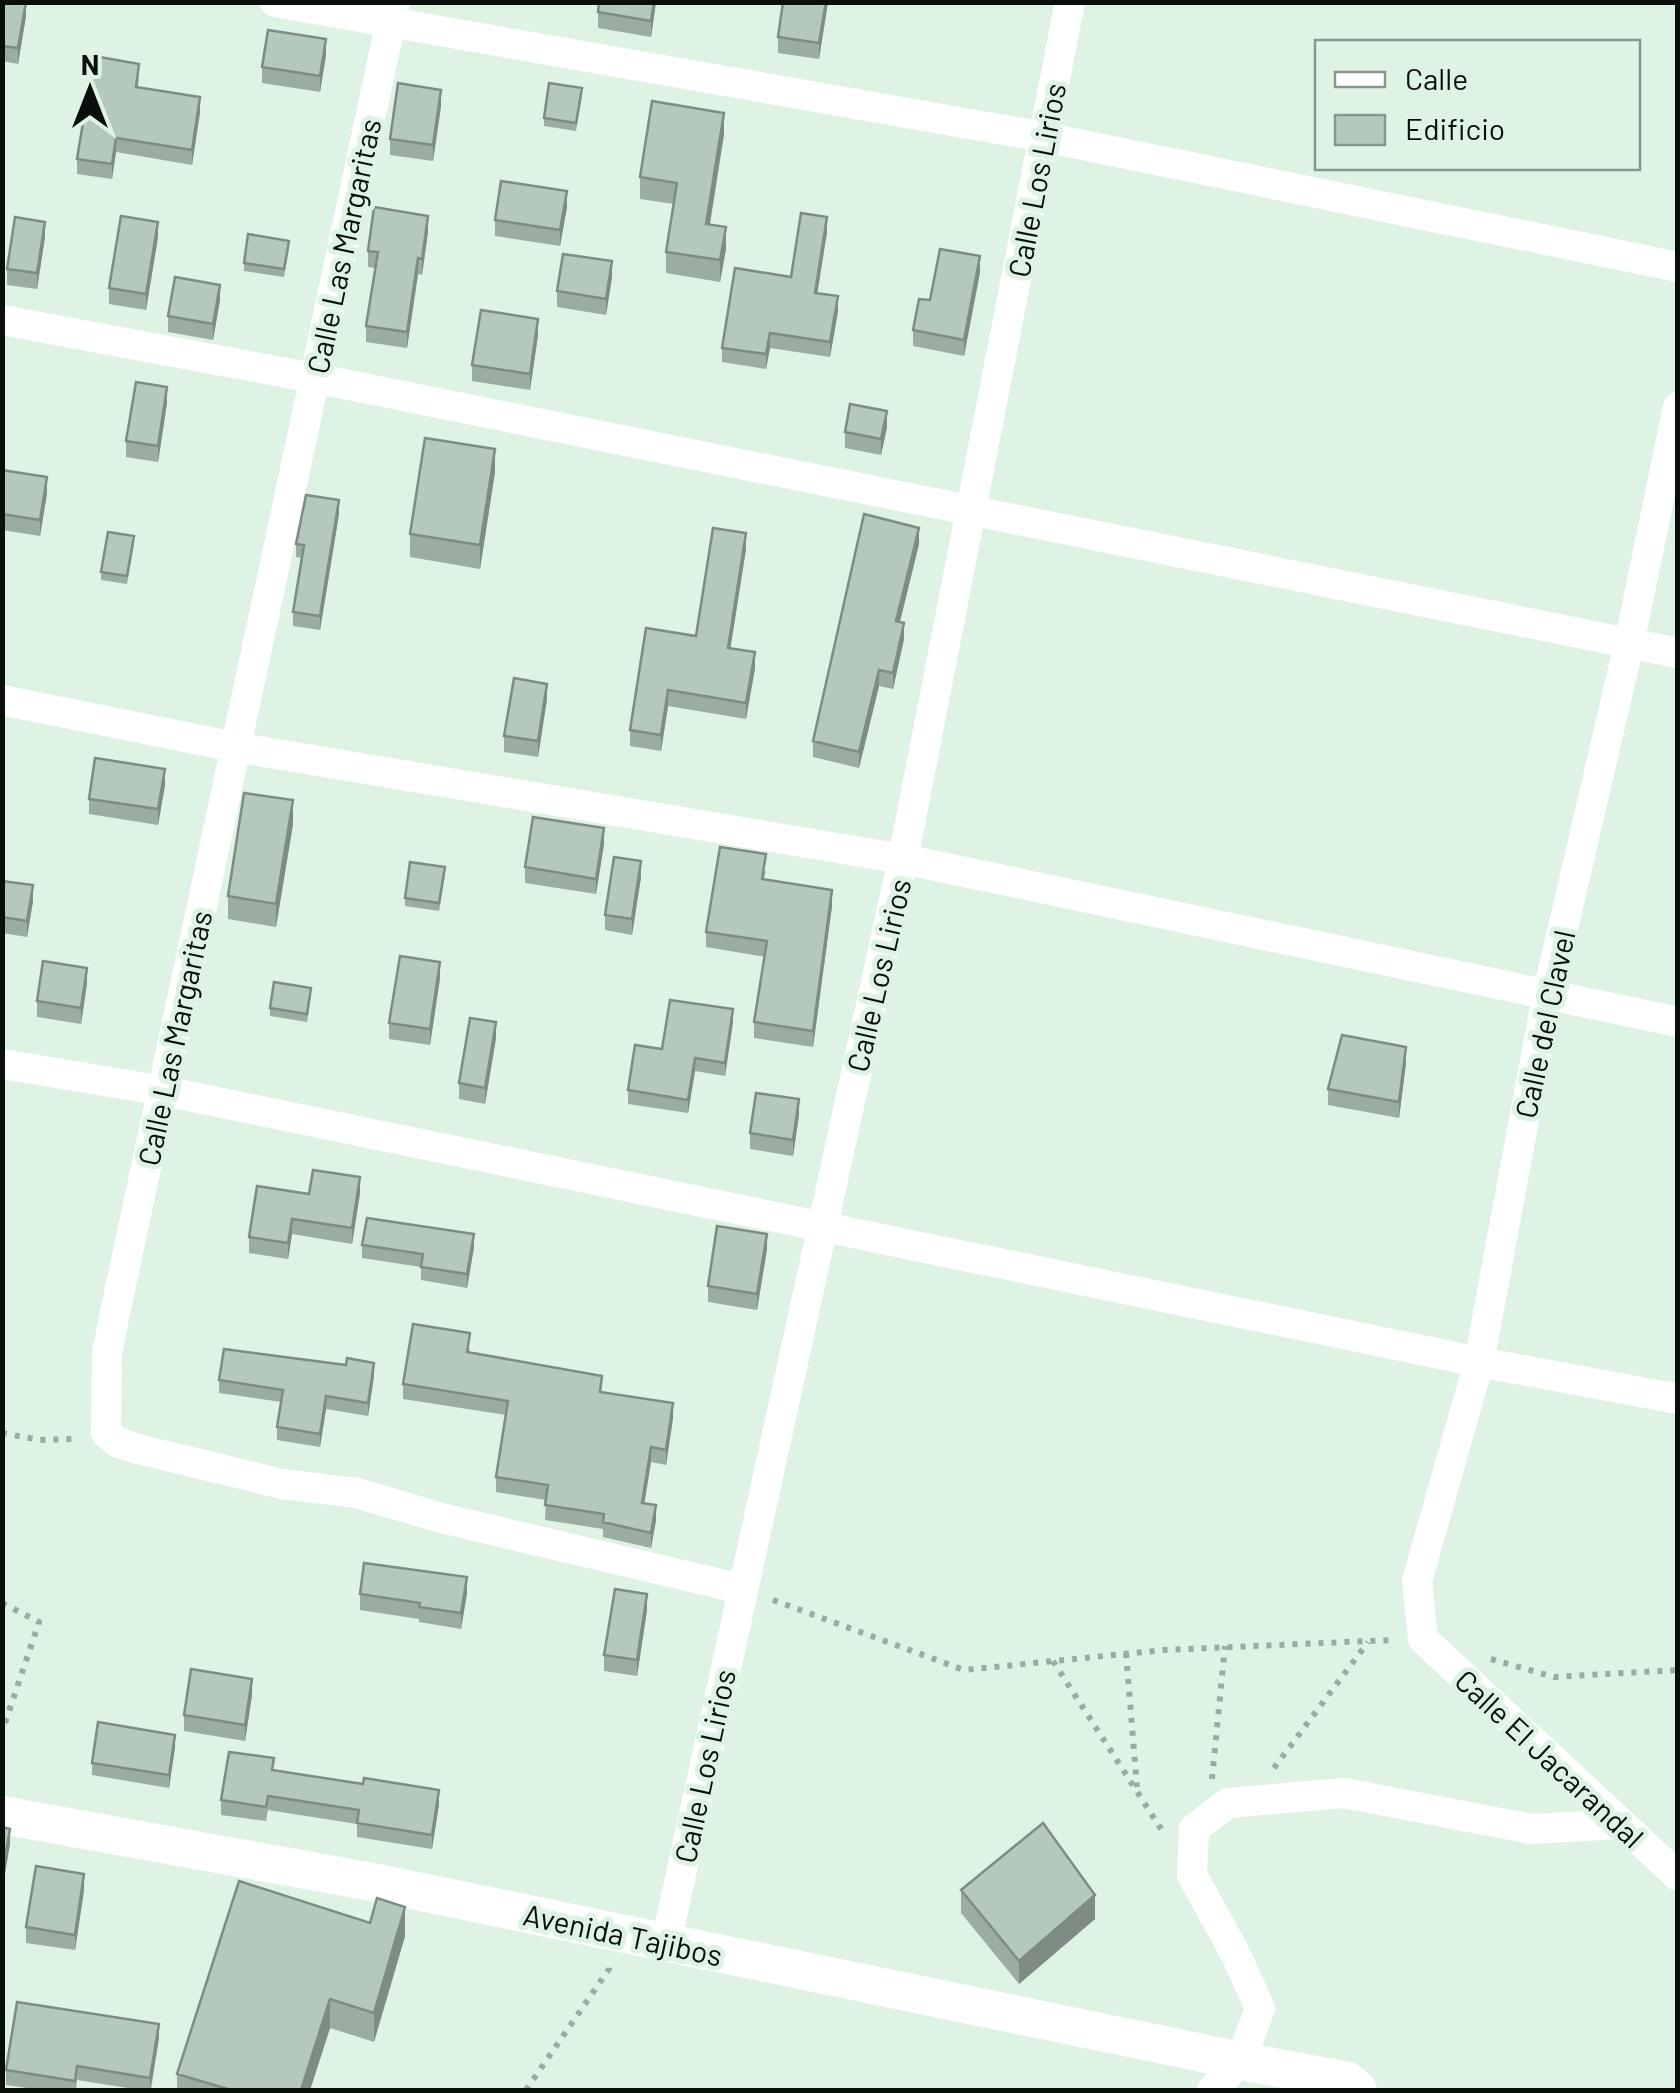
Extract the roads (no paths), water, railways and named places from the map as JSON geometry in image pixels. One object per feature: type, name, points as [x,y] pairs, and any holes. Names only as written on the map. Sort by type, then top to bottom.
[{"type":"street","points":[[275,2],[393,14],[1044,137],[1678,267]]},
{"type":"street","name":"Calle Los Lirios","points":[[666,1942],[903,859],[1070,2]]},
{"type":"street","name":"Calle Las Margaritas","points":[[393,14],[107,1353],[106,1433],[134,1448],[282,1484],[357,1493],[441,1518],[742,1589]]},
{"type":"street","points":[[2,320],[314,378],[1678,653]]},
{"type":"street","name":"Calle del Clavel","points":[[1423,1639],[1417,1581],[1479,1362],[1548,997],[1629,644],[1678,407]]},
{"type":"street","points":[[2,700],[235,747],[903,859],[1678,1022]]},
{"type":"street","points":[[2,1064],[164,1091],[1479,1362],[1678,1399]]},
{"type":"street","name":"Calle El Jacarandal","points":[[1423,1639],[1678,1876]]},
{"type":"street","points":[[1212,2090],[1241,2062],[1260,2008],[1192,1876],[1194,1829],[1228,1803],[1344,1793],[1531,1829],[1622,1824]]},
{"type":"street","name":"Avenida Tajibos","points":[[2,1816],[378,1883],[1241,2062],[1348,2080],[1358,2090]]},
{"type":"street","name":"Avenida Tajibos","points":[[1241,2062],[1278,2090]]}]
